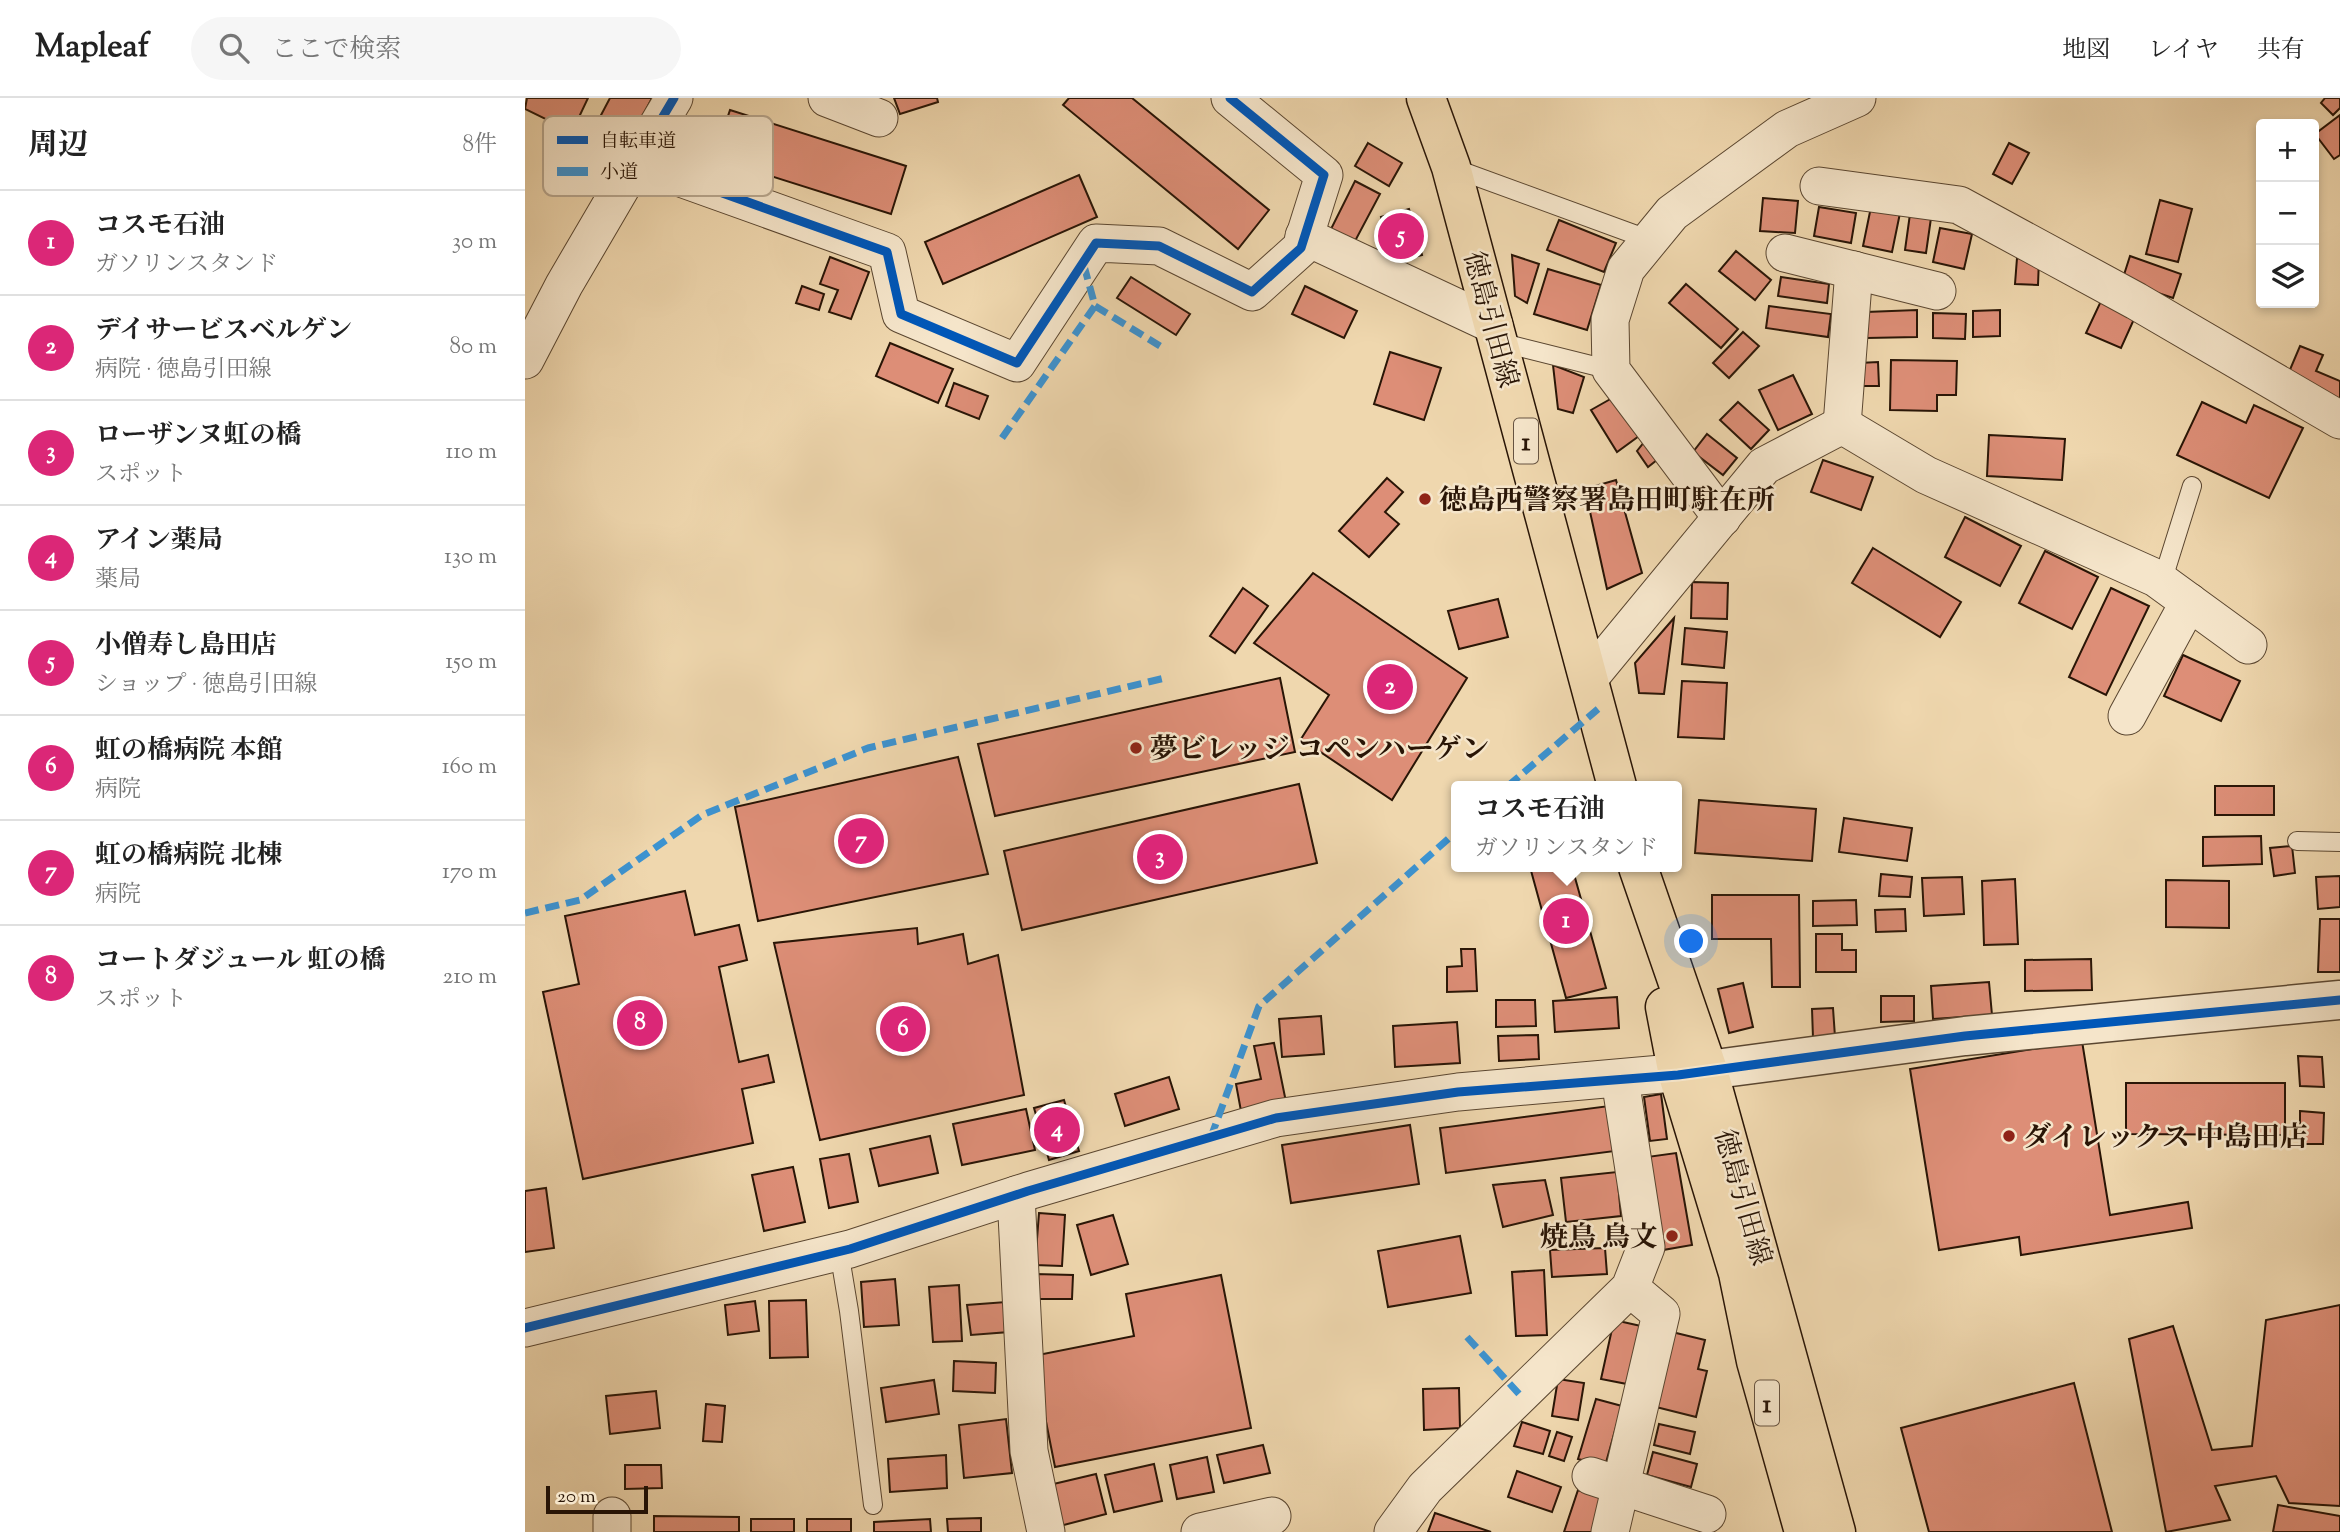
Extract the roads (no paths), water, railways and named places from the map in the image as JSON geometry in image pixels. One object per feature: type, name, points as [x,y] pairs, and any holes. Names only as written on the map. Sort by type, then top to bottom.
[{"type":"main road","name":"徳島引田線","points":[[1426,98],[1451,167],[1616,781]]},
{"type":"main road","name":"徳島引田線","points":[[1638,872],[1693,1072],[1836,1532]]},
{"type":"main road","name":"徳島引田線","points":[[1693,1072],[1756,1362],[1804,1532]]},
{"type":"street","points":[[663,116],[674,98]]},
{"type":"street","points":[[827,98],[879,118]]},
{"type":"street","points":[[731,196],[887,252],[901,314],[1017,363],[1096,243],[1159,246],[1252,292],[1301,248],[1324,175],[1230,98]]},
{"type":"street","points":[[1722,518],[1611,370],[1610,320],[1626,268],[1672,213],[1787,129],[1857,98]]},
{"type":"street","points":[[1819,186],[1959,205],[2136,302],[2340,420]]},
{"type":"street","points":[[525,360],[564,285],[616,196]]},
{"type":"street","points":[[1304,236],[1496,334]]},
{"type":"street","points":[[1785,253],[1937,291]]},
{"type":"street","points":[[1842,425],[1854,270]]},
{"type":"street","points":[[1590,677],[1764,466],[1842,425]]},
{"type":"street","points":[[1842,425],[1926,475],[2175,592],[2248,645]]},
{"type":"street","points":[[2127,716],[2175,592]]},
{"type":"street","points":[[525,1328],[839,1251],[1276,1118],[1458,1092],[1693,1072],[1965,1036],[2340,1000]]},
{"type":"street","points":[[1393,1532],[1425,1488],[1630,1288],[1646,1247],[1620,1079]]},
{"type":"street","points":[[1016,1195],[1029,1451],[1046,1532]]},
{"type":"street","points":[[1610,1532],[1606,1480],[1661,1314],[1630,1288]]},
{"type":"street","points":[[1606,1480],[1707,1514]]},
{"type":"street","points":[[1200,1532],[1272,1516]]},
{"type":"lane","points":[[1451,167],[1650,240]]},
{"type":"lane","points":[[1496,334],[1611,370]]},
{"type":"lane","points":[[2175,592],[2192,486]]},
{"type":"lane","points":[[2297,841],[2340,842]]},
{"type":"lane","points":[[839,1251],[873,1505]]},
{"type":"place","name":"小僧寿し島田店","points":[[1401,236]]},
{"type":"place","name":"徳島西警察署島田町駐在所","points":[[1425,499]]},
{"type":"place","name":"デイサービスベルゲン","points":[[1390,687]]},
{"type":"place","name":"夢ビレッジ コペンハーゲン","points":[[1136,748]]},
{"type":"place","name":"虹の橋病院 北棟","points":[[861,841]]},
{"type":"place","name":"ローザンヌ虹の橋","points":[[1160,857]]},
{"type":"place","name":"コスモ石油","points":[[1566,921]]},
{"type":"place","name":"コートダジュール 虹の橋","points":[[640,1023]]},
{"type":"place","name":"虹の橋病院 本館","points":[[903,1029]]},
{"type":"place","name":"アイン薬局","points":[[1057,1130]]},
{"type":"place","name":"ダイレックス 中島田店","points":[[2009,1136]]},
{"type":"place","name":"焼鳥 鳥文","points":[[1672,1236]]}]
